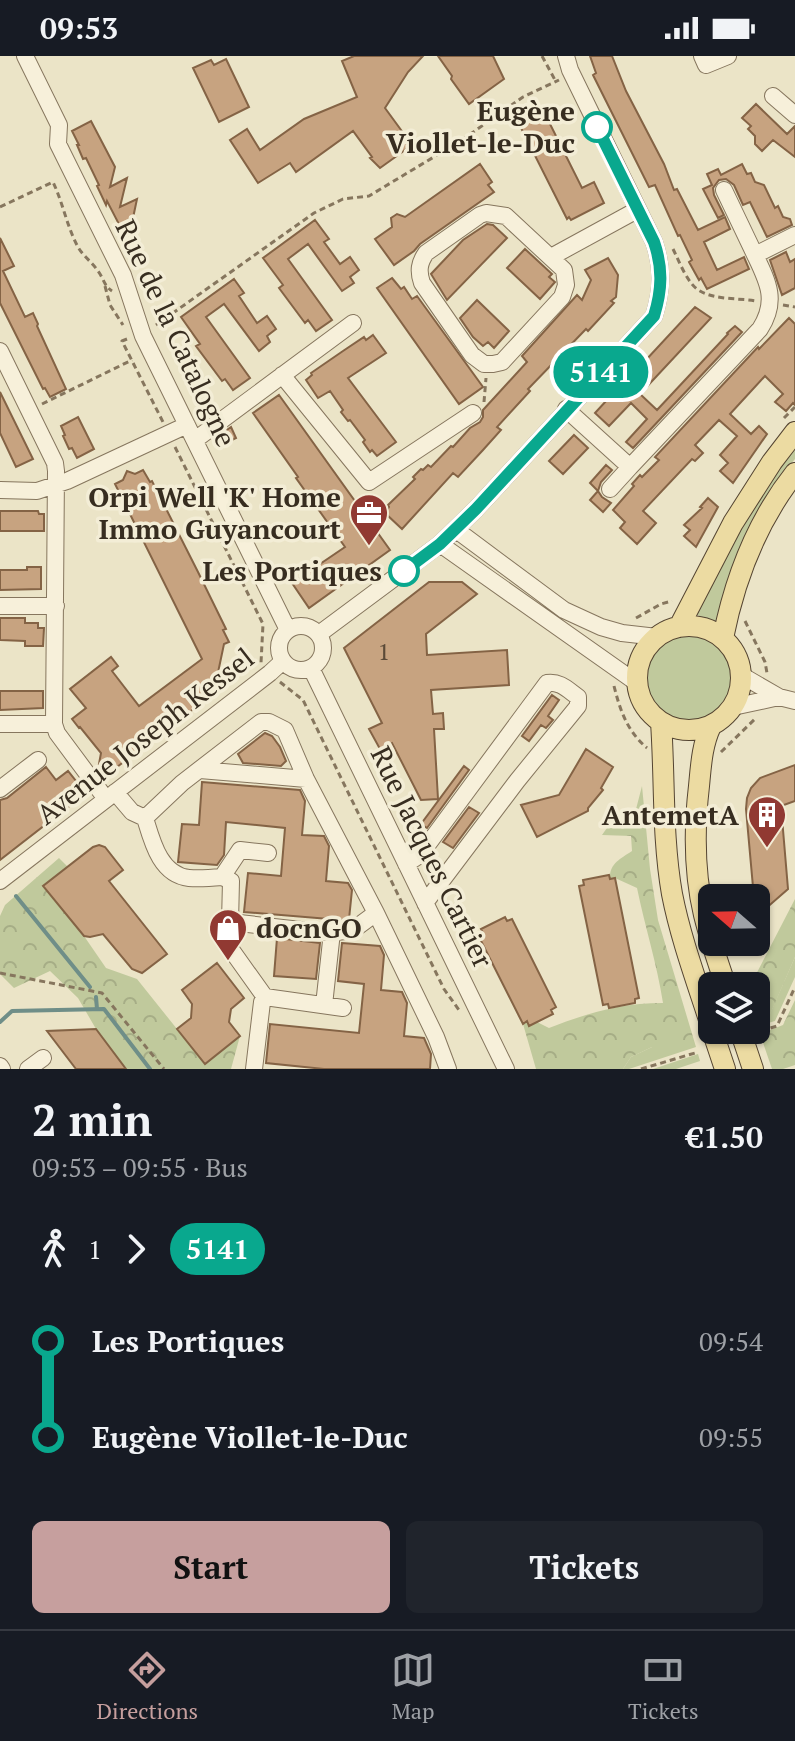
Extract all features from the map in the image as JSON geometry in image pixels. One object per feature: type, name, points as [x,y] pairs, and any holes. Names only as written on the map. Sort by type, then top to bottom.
[{"type":"main road","points":[[679,627],[733,523],[763,474],[795,432]]},
{"type":"main road","points":[[723,638],[728,610],[745,558],[779,493],[795,473]]},
{"type":"main road","points":[[695,626],[710,630],[723,638],[739,661],[741,675],[738,697],[733,707],[711,726],[699,730],[673,728],[661,722],[649,712],[641,699],[637,683],[641,658],[648,646],[668,630],[679,627],[695,626]]},
{"type":"main road","points":[[661,722],[664,830],[672,893],[698,986]]},
{"type":"main road","points":[[711,726],[702,755],[695,850],[704,914],[722,972]]},
{"type":"main road","points":[[717,1044],[725,1069]]},
{"type":"main road","points":[[745,1044],[753,1069]]},
{"type":"street","name":"Rue de la Catalogne","points":[[25,56],[59,125],[58,144],[123,275],[144,331],[191,432],[288,630]]},
{"type":"street","points":[[319,634],[440,544],[654,316],[660,296],[660,259],[566,56]]},
{"type":"street","points":[[702,56],[706,65],[728,56]]},
{"type":"street","points":[[773,96],[795,115]]},
{"type":"street","points":[[610,489],[765,321],[770,303],[769,284],[724,190]]},
{"type":"street","points":[[551,257],[637,210]]},
{"type":"street","points":[[486,213],[506,216],[551,257],[564,270],[566,285],[562,297],[502,362],[488,364],[472,355],[419,275],[426,253],[486,213]]},
{"type":"street","points":[[755,255],[795,235]]},
{"type":"street","points":[[0,490],[37,491],[73,479],[169,433],[191,432],[282,375],[353,323]]},
{"type":"street","points":[[0,351],[55,463],[54,724],[57,733],[111,796],[145,818],[154,846],[168,869],[188,878],[222,877],[231,881],[230,948],[265,997],[343,1008]]},
{"type":"street","points":[[282,375],[369,482],[473,413]]},
{"type":"street","points":[[566,409],[630,467]]},
{"type":"street","points":[[455,529],[564,610],[612,630],[657,637]]},
{"type":"street","points":[[440,544],[637,683]]},
{"type":"street","points":[[0,606],[56,606]]},
{"type":"street","points":[[308,626],[319,634],[324,647],[317,665],[299,671],[287,666],[279,648],[288,630],[308,626]]},
{"type":"street","name":"Avenue Joseph Kessel","points":[[0,881],[283,661]]},
{"type":"street","name":"Rue Jacques Cartier","points":[[311,668],[506,1069]]},
{"type":"street","points":[[741,675],[787,699]]},
{"type":"street","points":[[406,864],[420,855],[547,683],[562,685],[578,697],[578,706],[425,903]]},
{"type":"street","points":[[733,707],[787,699]]},
{"type":"street","points":[[145,818],[182,783],[261,722],[269,722],[285,730],[306,779],[436,1037],[448,1069]]},
{"type":"street","points":[[0,724],[54,724]]},
{"type":"street","points":[[0,789],[38,760]]},
{"type":"street","points":[[200,770],[306,779]]},
{"type":"street","points":[[222,877],[240,850],[268,853]]},
{"type":"street","points":[[230,922],[332,932],[353,930],[376,913]]},
{"type":"street","points":[[324,1005],[332,932]]},
{"type":"street","points":[[254,1069],[265,997]]},
{"type":"street","points":[[28,1069],[43,1058]]},
{"type":"path","points":[[460,1011],[444,989],[303,700],[260,662],[263,624],[122,341],[144,331],[314,213],[343,199],[369,196],[462,140],[523,97],[555,80],[542,56]]},
{"type":"path","points":[[0,207],[53,182],[61,197],[75,243],[96,268],[110,305],[122,324],[144,331]]},
{"type":"path","points":[[672,246],[683,271],[697,291],[795,307]]},
{"type":"path","points":[[105,286],[131,299]]},
{"type":"path","points":[[29,411],[132,360]]},
{"type":"path","points":[[473,413],[484,403],[488,364]]},
{"type":"path","points":[[632,620],[661,604],[678,600]]},
{"type":"path","points":[[741,613],[765,662],[768,677]]},
{"type":"path","points":[[614,688],[621,715],[638,741],[651,752]]},
{"type":"path","points":[[717,757],[757,717]]},
{"type":"path","points":[[0,973],[102,993],[164,1069]]},
{"type":"path","points":[[770,1028],[777,1026],[795,987]]},
{"type":"path","points":[[641,1069],[695,1053]]},
{"type":"green space","points":[[795,444],[795,459],[789,466],[721,620],[716,622],[694,614],[730,544]]},
{"type":"green space","points":[[688,635],[704,639],[718,648],[727,662],[731,678],[727,694],[718,708],[704,717],[688,721],[672,717],[658,708],[649,694],[645,678],[649,662],[658,648],[672,639]]},
{"type":"green space","points":[[642,786],[658,920],[696,1047],[652,1047],[631,1057],[623,1069],[536,1069],[523,1024],[527,1021],[529,1026],[537,1022],[549,1028],[604,1010],[663,1003],[637,888],[615,878],[610,879],[613,866],[632,851],[631,836],[602,835],[609,825],[635,813]]},
{"type":"green space","points":[[59,858],[68,867],[44,886],[106,968],[137,979],[205,1064],[240,1036],[231,1069],[126,1069],[96,1029],[78,998],[50,971],[14,988],[0,974],[0,916],[5,905]]},
{"type":"green space","points":[[795,899],[795,957],[770,1015],[770,972],[757,972],[766,956],[770,956],[770,947]]},
{"type":"green space","points":[[795,957],[795,977],[775,1021],[770,1022],[770,1014]]},
{"type":"green space","points":[[795,1000],[795,1065],[772,1069],[763,1044],[770,1044],[770,1030],[783,1025]]},
{"type":"green space","points":[[652,1047],[696,1047],[623,1069],[631,1057]]},
{"type":"green space","points":[[698,1054],[700,1061],[676,1069],[653,1069]]},
{"type":"building","points":[[354,56],[423,56],[408,72],[385,108],[412,145],[380,168],[353,131],[296,172],[290,163],[258,183],[230,140],[247,129],[260,150],[304,119],[357,97],[342,61]]},
{"type":"building","points":[[438,56],[493,56],[504,79],[469,104]]},
{"type":"building","points":[[590,56],[612,56],[674,190],[677,189],[698,230],[725,217],[730,229],[704,242],[717,270],[744,257],[749,269],[707,289],[701,278],[699,280],[655,185],[649,187],[593,75],[596,73]]},
{"type":"building","points":[[226,59],[249,107],[219,122],[193,68],[211,60],[214,65]]},
{"type":"building","points":[[756,104],[787,134],[795,126],[795,157],[773,140],[762,151],[755,144],[755,136],[748,129],[751,126],[742,118]]},
{"type":"building","points":[[543,110],[582,188],[594,182],[604,203],[571,220],[569,217],[567,219],[518,122]]},
{"type":"building","points":[[91,121],[115,167],[110,187],[127,178],[120,207],[137,199],[133,218],[136,225],[123,232],[107,201],[106,205],[72,131]]},
{"type":"building","points":[[480,164],[492,182],[488,185],[494,192],[394,265],[375,239],[392,227],[391,218],[397,214],[405,217]]},
{"type":"building","points":[[742,164],[755,182],[764,185],[775,208],[778,206],[783,217],[790,219],[792,225],[767,237],[750,202],[743,205],[734,185],[726,179],[719,180],[713,188],[724,215],[718,218],[703,189],[712,185],[707,174],[718,169],[721,175]]},
{"type":"building","points":[[315,220],[329,239],[324,242],[340,264],[350,257],[359,270],[350,277],[354,283],[342,291],[308,244],[288,259],[332,320],[316,331],[308,320],[305,323],[279,288],[283,285],[263,258]]},
{"type":"building","points":[[487,224],[493,225],[507,238],[447,300],[431,274],[463,240]]},
{"type":"building","points":[[0,238],[14,266],[3,271],[25,317],[33,313],[66,389],[50,397],[43,389],[0,303]]},
{"type":"building","points":[[525,249],[552,274],[549,277],[555,282],[540,299],[507,268]]},
{"type":"building","points":[[786,252],[790,262],[795,259],[795,288],[782,295],[770,260]]},
{"type":"building","points":[[608,258],[618,275],[616,297],[611,301],[614,303],[528,389],[530,391],[497,427],[501,430],[458,477],[453,473],[402,529],[385,513],[388,505],[421,469],[428,465],[431,467],[480,422],[483,410],[527,362],[522,356],[577,295],[582,300],[591,280],[585,270]]},
{"type":"building","points":[[392,278],[401,289],[404,287],[412,299],[417,296],[483,387],[459,404],[377,288]]},
{"type":"building","points":[[234,279],[244,293],[239,296],[257,323],[267,316],[276,329],[267,336],[270,342],[259,351],[224,304],[206,317],[250,378],[233,390],[225,379],[222,381],[196,346],[200,344],[181,317]]},
{"type":"building","points":[[477,300],[509,331],[494,348],[488,342],[483,346],[460,318]]},
{"type":"building","points":[[695,307],[711,318],[640,394],[657,410],[727,333],[735,326],[742,332],[633,448],[626,442],[647,419],[631,403],[609,426],[595,413]]},
{"type":"building","points":[[789,318],[795,324],[795,405],[793,403],[786,411],[775,402],[783,394],[765,376],[730,414],[751,434],[759,426],[767,434],[733,483],[720,471],[728,463],[720,455],[737,436],[719,420],[695,445],[703,453],[695,461],[692,459],[643,511],[656,523],[637,544],[620,528],[625,522],[613,510],[640,475],[642,477],[659,460],[655,457]]},
{"type":"building","points":[[373,335],[386,353],[348,378],[396,442],[377,456],[372,450],[370,452],[363,442],[365,440],[341,412],[343,410],[330,391],[318,398],[306,380],[311,373],[343,351],[364,337],[366,340]]},
{"type":"building","points":[[0,392],[33,459],[16,467],[0,433]]},
{"type":"building","points":[[279,395],[390,550],[309,608],[292,583],[345,547],[253,413]]},
{"type":"building","points":[[78,417],[94,449],[77,458],[72,448],[69,449],[61,426]]},
{"type":"building","points":[[231,427],[236,438],[224,444],[220,435]]},
{"type":"building","points":[[574,435],[588,448],[563,474],[549,461]]},
{"type":"building","points":[[606,465],[612,470],[601,482],[598,491],[590,483]]},
{"type":"building","points":[[143,470],[152,481],[198,572],[226,629],[223,630],[229,642],[224,644],[216,682],[220,689],[117,767],[99,764],[101,753],[72,719],[86,708],[70,689],[111,657],[118,666],[112,671],[139,706],[202,659],[115,484],[123,480],[127,471],[135,474]]},
{"type":"building","points":[[598,491],[611,503],[603,512],[590,500]]},
{"type":"building","points":[[708,498],[718,507],[696,547],[684,536],[690,530],[684,525]]},
{"type":"building","points":[[0,511],[38,511],[44,514],[44,531],[0,531]]},
{"type":"building","points":[[27,567],[41,567],[41,589],[0,590],[0,570],[27,570]]},
{"type":"building","points":[[429,582],[462,582],[477,594],[426,634],[427,655],[507,650],[509,685],[431,690],[433,714],[443,713],[444,729],[434,729],[438,799],[421,800],[392,743],[380,749],[369,729],[382,723],[344,648]]},
{"type":"building","points":[[0,618],[25,618],[25,623],[38,623],[38,628],[44,628],[43,646],[25,646],[25,641],[0,640]]},
{"type":"building","points":[[0,691],[43,691],[43,708],[0,710]]},
{"type":"building","points":[[552,695],[559,700],[548,716],[553,720],[546,728],[541,725],[529,741],[522,736]]},
{"type":"building","points":[[265,733],[272,736],[286,761],[281,766],[243,763],[238,754]]},
{"type":"building","points":[[586,749],[613,767],[601,788],[603,790],[588,811],[537,837],[521,805],[559,795]]},
{"type":"building","name":"AntemetA","points":[[795,765],[795,801],[781,806],[788,889],[770,905],[770,884],[753,884],[746,809],[751,788],[760,778]]},
{"type":"building","points":[[464,766],[469,770],[427,828],[421,824]]},
{"type":"building","points":[[46,767],[56,780],[68,771],[80,786],[71,793],[77,800],[0,860],[0,800],[7,798]]},
{"type":"building","points":[[202,782],[300,790],[305,801],[302,835],[324,836],[329,846],[326,881],[348,883],[352,890],[349,919],[244,912],[248,873],[281,876],[285,828],[226,822],[224,855],[217,865],[178,862],[182,824],[199,825]]},
{"type":"building","points":[[469,807],[479,813],[453,848],[443,842]]},
{"type":"building","points":[[99,845],[105,847],[123,870],[109,881],[167,954],[142,973],[132,969],[103,934],[84,936],[43,886]]},
{"type":"building","points":[[609,875],[610,879],[615,878],[639,998],[635,999],[635,1003],[609,1008],[608,1004],[603,1005],[579,886],[584,885],[583,880]]},
{"type":"building","points":[[505,917],[507,921],[512,919],[556,1007],[551,1010],[553,1014],[529,1026],[527,1021],[523,1024],[478,935],[483,933],[481,929]]},
{"type":"building","points":[[277,938],[320,943],[316,979],[274,976]]},
{"type":"building","points":[[342,943],[380,946],[384,955],[381,990],[402,992],[407,1003],[404,1036],[424,1038],[431,1054],[430,1069],[324,1069],[266,1063],[270,1024],[359,1033],[364,984],[338,981]]},
{"type":"building","points":[[217,963],[244,998],[231,1009],[229,1022],[240,1036],[205,1064],[177,1029],[191,1018],[192,1004],[182,990]]},
{"type":"building","points":[[96,1029],[126,1069],[76,1069],[47,1031]]},
{"type":"waterway","points":[[16,896],[90,987]]},
{"type":"waterway","points":[[96,997],[97,1009]]},
{"type":"waterway","points":[[0,1022],[12,1011],[104,1009],[150,1069]]},
{"type":"bus line","name":"5141","points":[[404,571],[440,544],[476,509],[654,316],[660,296],[660,259],[597,127]]},
{"type":"place","name":"Eugène Viollet-le-Duc","points":[[597,127]]},
{"type":"place","name":"Orpi Well 'K' Home Immo Guyancourt","points":[[369,547]]},
{"type":"place","name":"Les Portiques","points":[[404,571]]},
{"type":"place","name":"AntemetA","points":[[767,849]]},
{"type":"place","name":"docnGO","points":[[228,962]]}]
